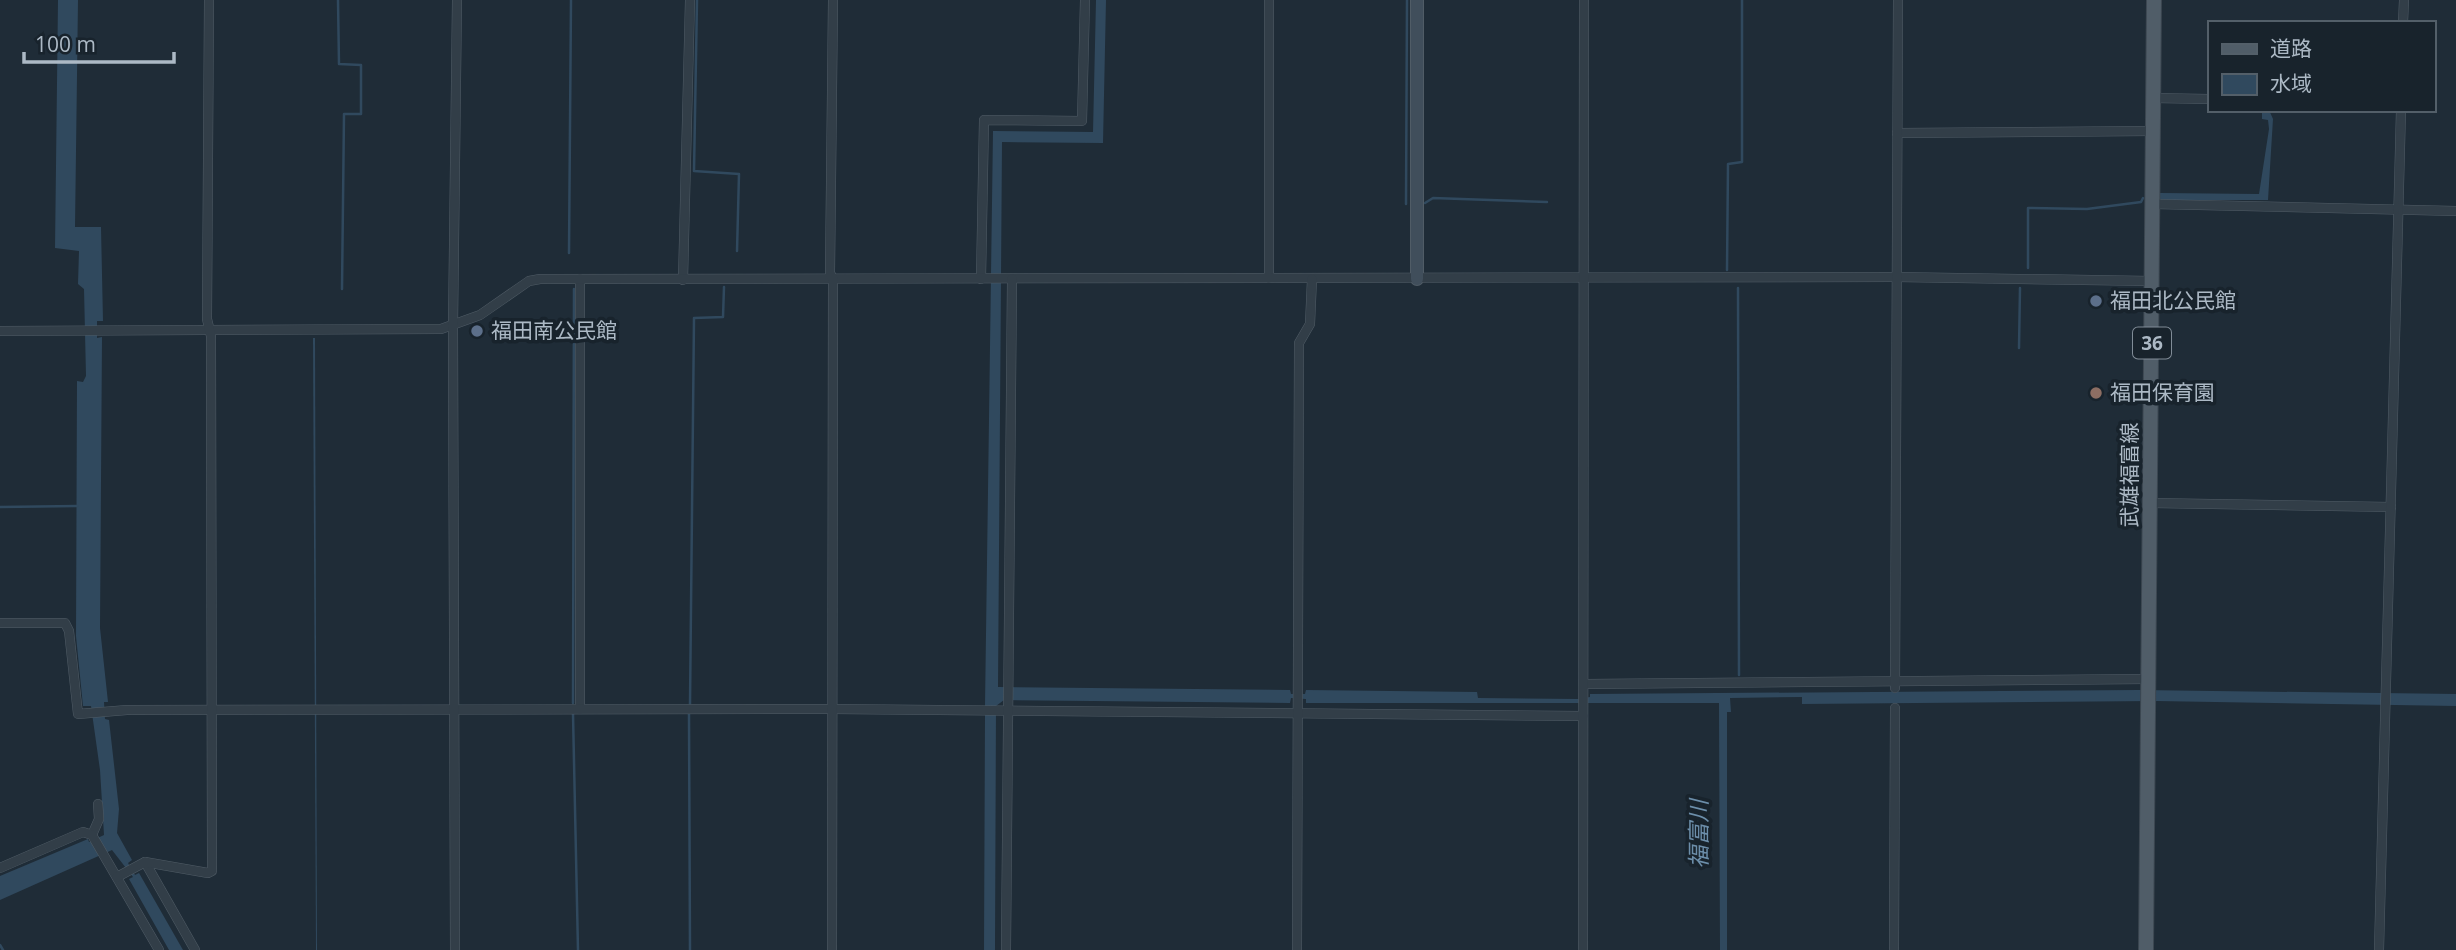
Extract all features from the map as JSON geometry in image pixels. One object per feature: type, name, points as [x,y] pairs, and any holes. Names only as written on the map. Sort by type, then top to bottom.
[{"type":"main road","name":"武雄福富線","points":[[2146,950],[2154,0]]},
{"type":"street","points":[[121,875],[141,864],[208,873],[212,871],[211,336],[208,328],[209,0]]},
{"type":"street","points":[[455,950],[453,326],[457,0]]},
{"type":"street","points":[[683,280],[690,0]]},
{"type":"street","points":[[832,0],[832,950]]},
{"type":"street","points":[[986,279],[984,120],[1082,121],[1085,0]]},
{"type":"street","points":[[1269,0],[1269,278]]},
{"type":"street","points":[[1417,0],[1417,279]]},
{"type":"street","points":[[1583,950],[1584,0]]},
{"type":"street","points":[[1895,685],[1898,0]]},
{"type":"street","points":[[2403,0],[2403,21]]},
{"type":"street","points":[[2153,98],[2208,99]]},
{"type":"street","points":[[2379,950],[2402,112]]},
{"type":"street","points":[[1897,133],[2153,131]]},
{"type":"street","points":[[2153,204],[2456,211]]},
{"type":"street","points":[[0,331],[208,328],[414,330],[453,326],[480,315],[529,281],[580,279],[1896,277],[2152,281]]},
{"type":"street","points":[[580,279],[580,709]]},
{"type":"street","points":[[1006,950],[1001,708],[1009,683],[1008,279]]},
{"type":"street","points":[[1297,950],[1299,342],[1310,324],[1312,279]]},
{"type":"street","points":[[2151,503],[2391,507]]},
{"type":"street","points":[[0,624],[65,623],[69,631],[78,714],[210,709],[1001,708],[1298,713],[1584,711]]},
{"type":"street","points":[[1585,689],[2149,683]]},
{"type":"street","points":[[1894,950],[1895,708]]},
{"type":"street","points":[[93,836],[99,820],[99,804]]},
{"type":"street","points":[[0,868],[83,832],[93,836],[105,858],[121,875],[159,950]]},
{"type":"street","points":[[141,864],[195,950]]},
{"type":"water","points":[[58,0],[78,0],[75,227],[101,227],[103,321],[97,321],[97,338],[102,337],[100,628],[108,702],[104,702],[105,719],[109,720],[119,809],[117,833],[132,860],[128,863],[135,875],[139,873],[183,950],[169,950],[129,879],[133,877],[112,850],[0,900],[0,876],[88,839],[89,842],[104,835],[100,770],[91,706],[83,706],[76,636],[77,381],[83,382],[86,376],[84,289],[78,284],[79,251],[55,248]]},
{"type":"water","points":[[1096,0],[1106,0],[1103,143],[1002,142],[998,687],[1290,690],[1291,694],[1305,694],[1306,690],[1477,692],[1478,698],[1578,699],[1590,697],[1590,694],[2139,690],[2456,694],[2456,706],[2156,701],[1802,704],[1802,697],[1730,698],[1731,712],[1727,712],[1727,950],[1720,950],[1719,703],[1306,703],[1306,699],[1291,698],[1290,703],[1004,700],[996,706],[995,950],[984,950],[985,715],[991,714],[991,706],[985,706],[993,131],[1093,132]]},
{"type":"water","points":[[2262,112],[2270,112],[2273,119],[2268,200],[2160,200],[2160,193],[2259,194],[2269,129],[2268,120],[2262,119]]},
{"type":"water","points":[[315,338],[317,950],[316,950]]},
{"type":"waterway","points":[[338,0],[339,64],[361,65],[361,114],[344,114],[342,289]]},
{"type":"waterway","points":[[569,253],[571,0]]},
{"type":"waterway","points":[[697,0],[694,171],[739,174],[737,251]]},
{"type":"waterway","points":[[1406,204],[1407,0]]},
{"type":"waterway","points":[[1727,270],[1728,164],[1742,162],[1742,0]]},
{"type":"waterway","points":[[1425,203],[1433,198],[1547,202]]},
{"type":"waterway","points":[[2028,268],[2028,208],[2087,209],[2141,202],[2143,198]]},
{"type":"waterway","points":[[690,704],[694,318],[723,317],[724,287]]},
{"type":"waterway","points":[[1738,288],[1739,675]]},
{"type":"waterway","points":[[2019,348],[2020,288]]},
{"type":"waterway","points":[[573,703],[574,289]]},
{"type":"waterway","points":[[0,507],[77,506]]},
{"type":"waterway","points":[[573,714],[578,950]]},
{"type":"waterway","points":[[689,714],[690,950]]},
{"type":"waterway","points":[[0,945],[3,950]]},
{"type":"place","name":"福田北公民館","points":[[2096,301]]},
{"type":"place","name":"福田南公民館","points":[[477,331]]},
{"type":"place","name":"福田保育園","points":[[2096,393]]},
{"type":"water label","name":"福富川","points":[[1699,834]]}]
